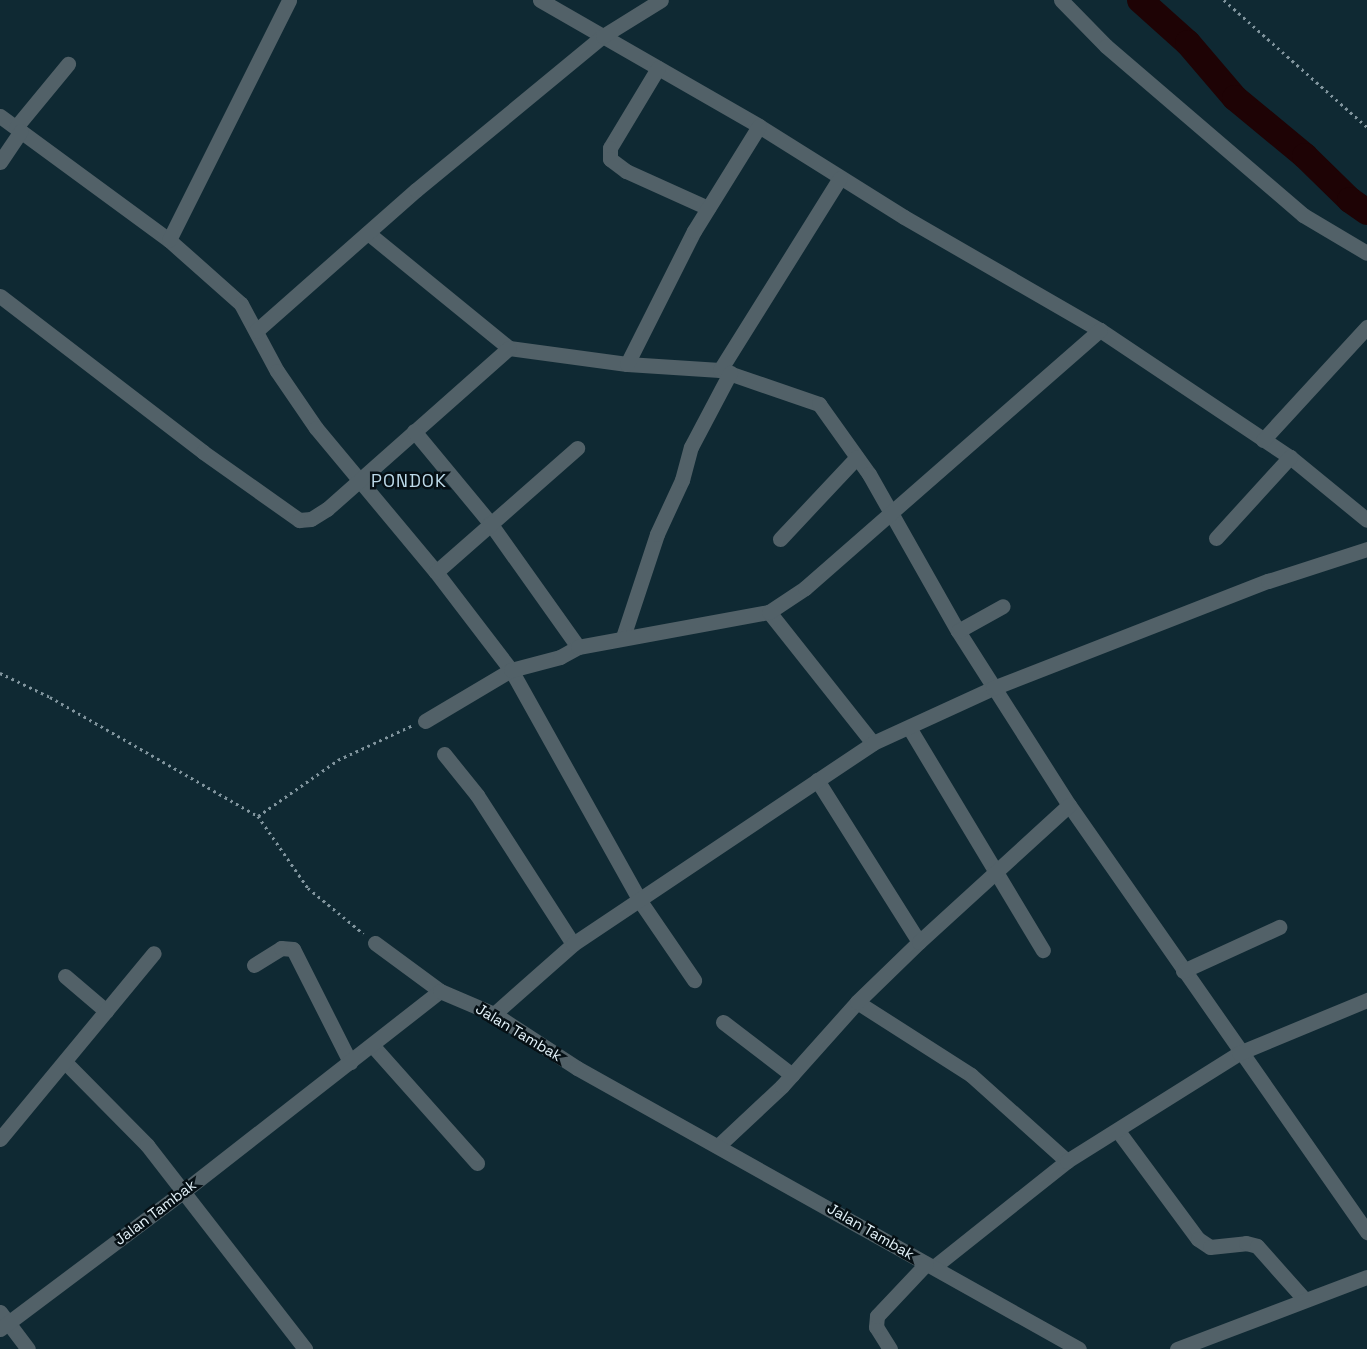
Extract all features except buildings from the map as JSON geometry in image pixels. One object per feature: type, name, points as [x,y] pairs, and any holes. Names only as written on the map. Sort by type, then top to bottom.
[{"type":"street","points":[[169,240],[289,0]]},
{"type":"street","points":[[540,0],[759,126],[840,178],[1100,330],[1290,458],[1367,520]]},
{"type":"street","points":[[256,332],[368,232],[603,36],[661,0]]},
{"type":"street","points":[[1061,0],[1106,46],[1302,215],[1367,253]]},
{"type":"street","points":[[0,162],[18,129],[68,64]]},
{"type":"street","points":[[658,68],[610,148],[610,159],[626,170],[708,208]]},
{"type":"street","points":[[0,116],[169,240],[241,304],[296,400],[358,481],[436,572],[511,670],[640,901],[694,980]]},
{"type":"street","points":[[630,357],[708,208],[759,126]]},
{"type":"street","points":[[623,637],[657,534],[682,480],[691,447],[725,365],[840,178]]},
{"type":"street","points":[[368,232],[509,348],[725,365],[819,404],[857,457],[892,512],[958,631],[1069,806],[1367,1232]]},
{"type":"street","points":[[0,296],[292,517],[305,521],[317,516],[509,348]]},
{"type":"street","points":[[1263,440],[1367,327]]},
{"type":"street","points":[[424,721],[511,670],[560,657],[578,648],[623,637],[769,612],[805,588],[1100,330]]},
{"type":"street","points":[[414,431],[490,523],[578,648]]},
{"type":"street","points":[[436,572],[576,448]]},
{"type":"street","points":[[780,539],[857,457]]},
{"type":"street","points":[[1216,538],[1290,458]]},
{"type":"street","points":[[494,1014],[573,944],[640,901],[872,743],[910,729],[993,688],[1268,581],[1367,549]]},
{"type":"street","points":[[958,631],[1003,606]]},
{"type":"street","points":[[769,612],[872,743]]},
{"type":"street","points":[[910,729],[994,872],[1043,950]]},
{"type":"street","points":[[444,754],[477,795],[573,944]]},
{"type":"street","points":[[817,780],[919,942]]},
{"type":"street","points":[[719,1145],[792,1075],[858,1002],[919,942],[1069,806]]},
{"type":"street","points":[[1184,970],[1279,927]]},
{"type":"street","points":[[375,943],[440,991]]},
{"type":"street","points":[[254,965],[281,948],[293,949],[350,1062]]},
{"type":"street","points":[[0,1139],[154,953]]},
{"type":"street","points":[[65,976],[106,1011]]},
{"type":"street","name":"Jalan Tambak","points":[[2,1321],[184,1191],[440,991],[494,1014],[577,1068],[719,1145],[1078,1349]]},
{"type":"street","points":[[890,1349],[876,1327],[877,1316],[931,1265],[1067,1161],[1118,1131],[1240,1053],[1367,1000]]},
{"type":"street","points":[[858,1002],[970,1075],[1067,1161]]},
{"type":"street","points":[[723,1022],[792,1075]]},
{"type":"street","points":[[372,1045],[477,1163]]},
{"type":"street","points":[[65,1062],[147,1145],[184,1191],[299,1347]]},
{"type":"street","points":[[1118,1131],[1198,1240],[1210,1247],[1246,1243],[1257,1246],[1304,1299]]},
{"type":"street","points":[[1177,1349],[1304,1299],[1367,1277]]},
{"type":"street","points":[[2,1321],[28,1349]]},
{"type":"path","points":[[1224,0],[1367,127]]},
{"type":"path","points":[[0,673],[50,697],[258,816],[308,888],[375,943]]},
{"type":"path","points":[[258,816],[338,760],[424,721]]},
{"type":"waterway","points":[[1140,0],[1188,43],[1235,98],[1305,156],[1350,200],[1367,212]]},
{"type":"district","name":"PONDOK","points":[[409,481]]}]
